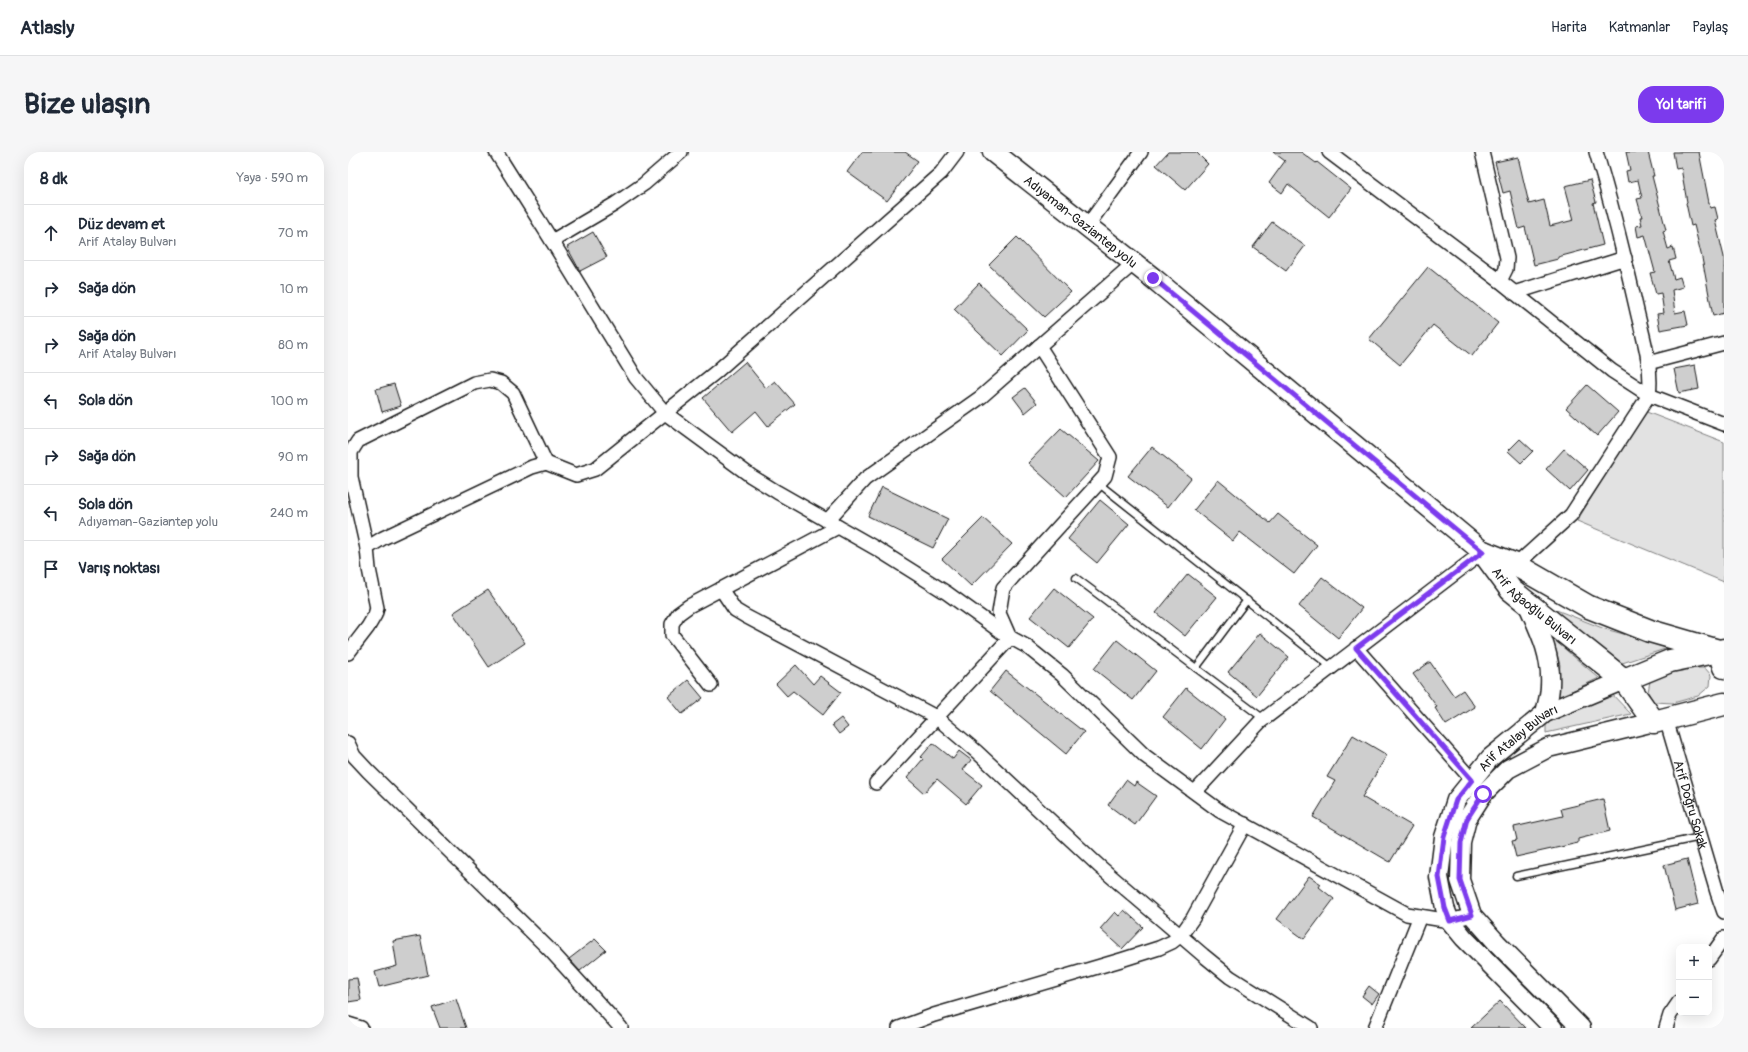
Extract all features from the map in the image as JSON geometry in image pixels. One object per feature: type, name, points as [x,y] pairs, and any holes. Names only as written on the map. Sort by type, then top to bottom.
[{"type":"highway","name":"Arif Ağaoğlu Bulvarı","points":[[1483,552],[1516,565],[1589,607],[1650,631],[1723,653]]},
{"type":"highway","name":"Arif Ağaoğlu Bulvarı","points":[[1483,552],[1511,590],[1624,680],[1660,720]]},
{"type":"highway","points":[[1624,680],[1670,661],[1723,653]]},
{"type":"highway","points":[[1660,720],[1724,704]]},
{"type":"main road","name":"Adıyaman-Gaziantep yolu","points":[[993,152],[1134,263],[1483,552]]},
{"type":"main road","points":[[1527,603],[1548,653],[1550,687],[1545,713]]},
{"type":"main road","name":"Arif Atalay Bulvarı","points":[[1553,1028],[1464,938],[1450,921],[1445,908],[1439,877],[1444,837],[1456,800],[1490,758],[1545,713],[1624,680]]},
{"type":"main road","name":"Arif Atalay Bulvarı","points":[[1581,1028],[1472,915],[1460,880],[1461,843],[1467,819],[1483,794],[1508,769],[1548,748],[1660,720]]},
{"type":"street","points":[[496,152],[636,378],[665,413],[751,476],[947,592],[1010,638],[1026,646],[1062,676],[1145,756],[1220,811],[1407,914],[1450,921],[1472,915]]},
{"type":"street","points":[[552,241],[615,204],[644,184],[681,152]]},
{"type":"street","points":[[348,653],[368,627],[377,608],[369,570],[367,548],[351,477],[351,452],[358,441],[474,383],[490,380],[501,383],[514,393],[546,463],[576,475],[595,469],[716,372],[942,173],[957,152]]},
{"type":"street","points":[[1087,226],[1140,152]]},
{"type":"street","points":[[1329,152],[1500,282],[1612,371],[1649,395],[1724,424]]},
{"type":"street","points":[[1482,152],[1508,258],[1506,269],[1500,282]]},
{"type":"street","points":[[1516,565],[1571,516],[1649,395],[1651,381],[1648,363],[1625,258],[1596,152]]},
{"type":"street","points":[[1514,293],[1625,258]]},
{"type":"street","points":[[711,685],[672,635],[672,624],[678,614],[689,606],[833,524],[865,479],[981,397],[1134,263]]},
{"type":"street","points":[[1648,363],[1724,343]]},
{"type":"street","points":[[1010,638],[999,613],[1003,588],[1105,476],[1110,457],[1039,346]]},
{"type":"street","points":[[367,548],[384,538],[546,463]]},
{"type":"street","points":[[1195,792],[1264,719],[1483,552]]},
{"type":"street","points":[[721,589],[735,610],[740,613],[936,717],[977,752],[1099,866],[1230,978],[1311,1028]]},
{"type":"street","points":[[876,783],[1010,638]]},
{"type":"street","points":[[1356,648],[1472,780]]},
{"type":"street","name":"Arif Doğru Sokak","points":[[1660,720],[1701,837],[1724,912]]},
{"type":"street","points":[[348,744],[354,756],[368,771],[550,950],[621,1028]]},
{"type":"street","points":[[899,1028],[934,1015],[1159,948],[1172,942],[1181,935],[1193,918],[1245,824]]},
{"type":"street","points":[[1375,1028],[1420,916]]},
{"type":"street","points":[[1712,955],[1724,938]]},
{"type":"street","points":[[1666,1028],[1670,1015],[1676,1006]]},
{"type":"street","points":[[348,1024],[361,1028]]},
{"type":"lane","points":[[1098,483],[1331,667]]},
{"type":"lane","points":[[1076,578],[1264,719]]},
{"type":"lane","points":[[1196,668],[1246,600]]},
{"type":"lane","points":[[1516,876],[1701,837]]},
{"type":"shaded area","points":[[1644,411],[1724,442],[1724,582],[1577,521]]},
{"type":"shaded area","points":[[1541,604],[1605,629],[1671,647],[1613,666]]},
{"type":"shaded area","points":[[1553,639],[1599,678],[1557,698],[1560,665]]},
{"type":"shaded area","points":[[1705,668],[1711,675],[1710,686],[1698,696],[1673,703],[1654,702],[1648,692],[1650,681],[1669,672]]},
{"type":"shaded area","points":[[1608,690],[1631,714],[1546,733],[1546,721]]},
{"type":"building","points":[[862,152],[905,152],[918,161],[887,201],[847,172]]},
{"type":"building","points":[[1168,152],[1196,152],[1208,164],[1185,190],[1156,165]]},
{"type":"building","points":[[1273,152],[1301,152],[1316,163],[1317,162],[1351,189],[1329,217],[1288,184],[1282,193],[1269,183],[1285,161]]},
{"type":"building","points":[[1626,152],[1648,152],[1654,176],[1652,176],[1666,230],[1663,231],[1668,249],[1673,247],[1676,259],[1669,261],[1674,279],[1680,277],[1683,287],[1672,290],[1675,313],[1685,311],[1688,325],[1660,330],[1657,314],[1664,313],[1661,293],[1656,294],[1650,273],[1655,272],[1645,235],[1638,237],[1636,226],[1642,225],[1640,217],[1642,217],[1637,199],[1642,198],[1638,180],[1628,182],[1626,171],[1630,170]]},
{"type":"building","points":[[1673,152],[1699,152],[1710,208],[1715,207],[1718,219],[1715,220],[1724,257],[1724,313],[1713,316],[1702,258],[1694,225],[1691,226],[1686,203],[1681,168],[1676,169]]},
{"type":"building","points":[[1518,157],[1529,204],[1544,200],[1550,226],[1574,220],[1565,186],[1590,180],[1596,202],[1593,203],[1603,245],[1534,265],[1525,227],[1519,229],[1510,191],[1503,193],[1495,162]]},
{"type":"building","points":[[1272,222],[1305,246],[1286,271],[1253,247]]},
{"type":"building","points":[[593,232],[607,257],[580,271],[567,247]]},
{"type":"building","points":[[1017,237],[1071,292],[1044,317],[989,265]]},
{"type":"building","points":[[1428,267],[1498,323],[1472,356],[1433,325],[1400,365],[1369,339]]},
{"type":"building","points":[[979,283],[1028,330],[1003,356],[954,309]]},
{"type":"building","points":[[745,362],[766,388],[775,381],[795,404],[768,426],[756,411],[732,432],[703,398]]},
{"type":"building","points":[[1695,365],[1699,389],[1679,393],[1674,369]]},
{"type":"building","points":[[394,384],[401,406],[382,412],[376,389]]},
{"type":"building","points":[[1587,385],[1618,412],[1597,436],[1566,408]]},
{"type":"building","points":[[1025,388],[1037,403],[1025,413],[1013,397]]},
{"type":"building","points":[[1061,429],[1099,461],[1066,497],[1028,463]]},
{"type":"building","points":[[1520,439],[1533,451],[1521,463],[1508,451]]},
{"type":"building","points":[[1152,447],[1191,478],[1168,507],[1128,476]]},
{"type":"building","points":[[1564,449],[1588,470],[1570,491],[1546,469]]},
{"type":"building","points":[[1218,480],[1270,523],[1278,514],[1317,545],[1294,574],[1240,532],[1233,541],[1194,510]]},
{"type":"building","points":[[882,487],[948,519],[933,548],[868,516]]},
{"type":"building","points":[[1100,500],[1129,524],[1097,563],[1068,539]]},
{"type":"building","points":[[983,518],[1012,544],[971,586],[942,559]]},
{"type":"building","points":[[1188,574],[1217,597],[1185,636],[1156,613]]},
{"type":"building","points":[[1322,577],[1362,608],[1338,638],[1299,606]]},
{"type":"building","points":[[1054,588],[1093,619],[1069,648],[1030,617]]},
{"type":"building","points":[[488,590],[525,643],[489,667],[453,613]]},
{"type":"building","points":[[1260,633],[1289,657],[1257,696],[1228,672]]},
{"type":"building","points":[[1117,640],[1156,671],[1133,700],[1094,669]]},
{"type":"building","points":[[1430,662],[1454,696],[1463,690],[1475,707],[1446,725],[1435,708],[1437,707],[1413,674]]},
{"type":"building","points":[[796,665],[813,684],[820,676],[841,692],[823,715],[793,691],[787,696],[776,684]]},
{"type":"building","points":[[1006,671],[1084,732],[1066,754],[990,691]]},
{"type":"building","points":[[688,680],[703,698],[682,714],[668,697]]},
{"type":"building","points":[[1186,688],[1225,719],[1202,749],[1163,717]]},
{"type":"building","points":[[841,718],[848,727],[839,734],[832,725]]},
{"type":"building","points":[[1353,735],[1387,755],[1362,797],[1412,826],[1390,862],[1313,817],[1335,781],[1327,777]]},
{"type":"building","points":[[933,743],[953,759],[959,751],[971,760],[963,770],[982,785],[966,804],[937,779],[924,793],[907,778],[923,759],[921,757]]},
{"type":"building","points":[[1126,780],[1134,786],[1136,782],[1156,796],[1135,825],[1108,805]]},
{"type":"building","points":[[1603,799],[1610,831],[1578,839],[1578,843],[1516,857],[1512,841],[1517,840],[1514,827],[1563,816],[1561,809]]},
{"type":"building","points":[[1687,859],[1698,904],[1675,910],[1664,865]]},
{"type":"building","points":[[1309,876],[1321,884],[1319,887],[1334,899],[1304,939],[1277,919]]},
{"type":"building","points":[[1124,910],[1143,927],[1122,949],[1100,929],[1115,912],[1119,916]]},
{"type":"building","points":[[420,936],[428,975],[379,987],[375,972],[397,966],[393,941]]},
{"type":"building","points":[[595,939],[606,950],[580,971],[569,959]]},
{"type":"building","points":[[357,978],[361,1000],[348,1002],[348,979]]},
{"type":"building","points":[[1369,986],[1379,994],[1372,1004],[1362,996]]},
{"type":"building","points":[[456,999],[466,1028],[440,1028],[432,1007]]},
{"type":"building","points":[[1500,1001],[1526,1028],[1471,1028]]},
{"type":"route","points":[[1153,278],[1483,552],[1356,648],[1472,780],[1456,800],[1444,837],[1439,877],[1445,908],[1450,921],[1472,915],[1460,880],[1461,843],[1467,819],[1483,794]]}]
